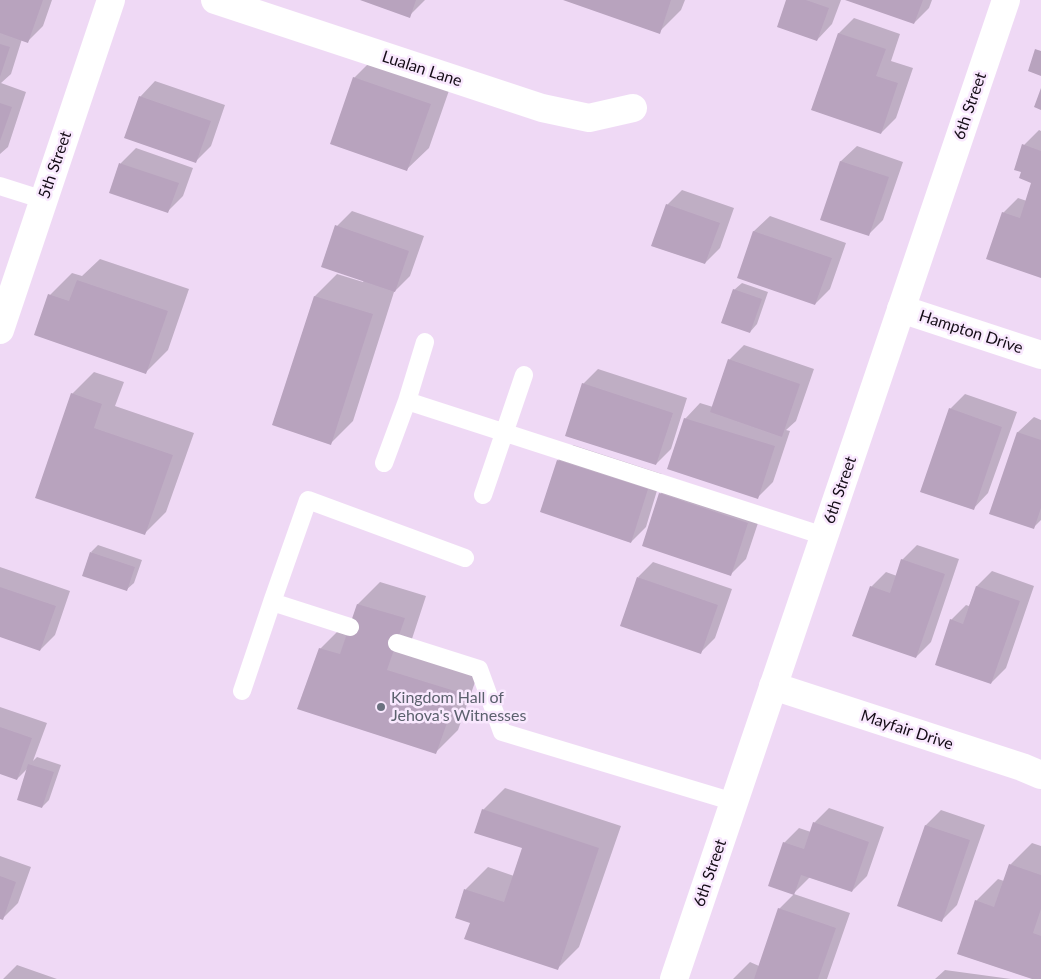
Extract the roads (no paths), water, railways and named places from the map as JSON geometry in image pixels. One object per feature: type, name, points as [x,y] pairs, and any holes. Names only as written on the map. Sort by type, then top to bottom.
[{"type":"street","name":"5th Street","points":[[0,330],[111,0]]},
{"type":"street","name":"Lualan Lane","points":[[215,0],[542,108],[589,118],[632,108]]},
{"type":"street","name":"6th Street","points":[[674,979],[1006,0]]},
{"type":"street","name":"Hampton Drive","points":[[901,309],[1041,355]]},
{"type":"street","name":"Mayfair Drive","points":[[773,686],[1022,767],[1041,775]]},
{"type":"lane","points":[[0,186],[44,200]]},
{"type":"lane","points":[[384,463],[407,401],[425,342]]},
{"type":"lane","points":[[483,495],[524,374]]},
{"type":"lane","points":[[407,401],[824,536]]},
{"type":"lane","points":[[242,691],[308,500],[465,558]]},
{"type":"lane","points":[[272,602],[350,627]]},
{"type":"lane","points":[[397,643],[479,669],[502,732],[734,802]]},
{"type":"place","name":"Kingdom Hall of Jehova's Witnesses","points":[[381,707]]}]
